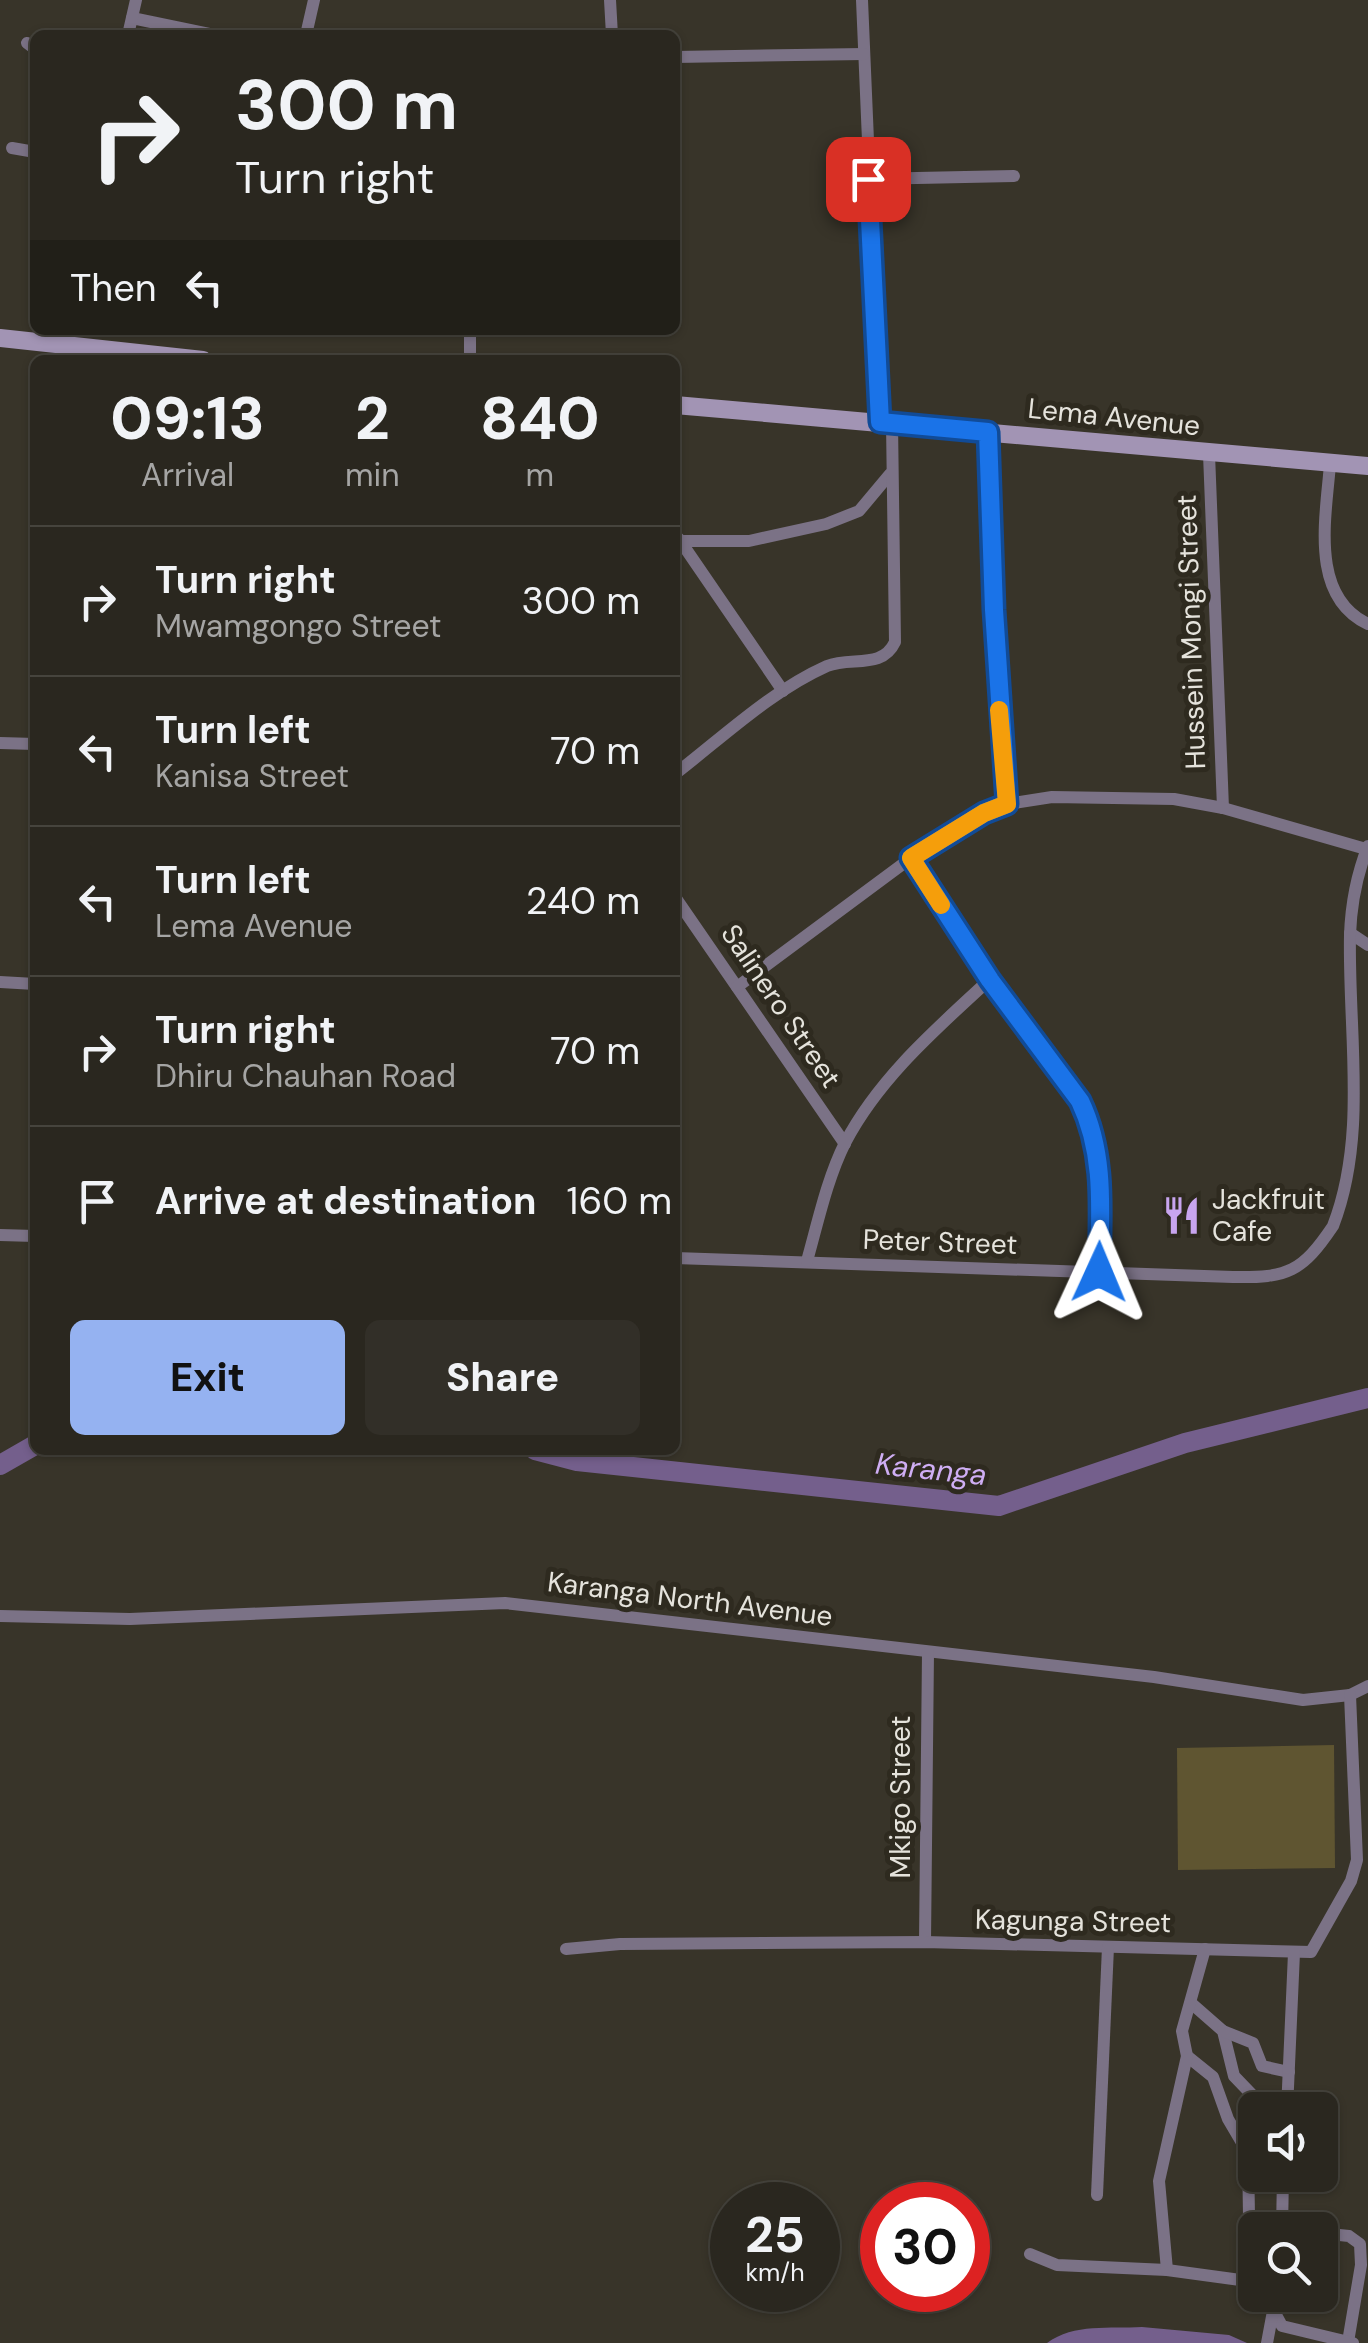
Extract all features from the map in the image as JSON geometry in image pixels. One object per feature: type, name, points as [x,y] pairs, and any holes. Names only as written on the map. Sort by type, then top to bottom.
[{"type":"main road","points":[[0,338],[60,337],[119,355]]},
{"type":"main road","name":"Lema Avenue","points":[[680,405],[1368,466]]},
{"type":"street","points":[[129,30],[136,0]]},
{"type":"street","points":[[307,30],[314,0]]},
{"type":"street","points":[[610,0],[612,30]]},
{"type":"street","points":[[680,770],[783,692],[832,664],[875,660],[891,651],[895,642],[892,471],[868,179],[862,0]]},
{"type":"street","points":[[132,18],[190,30]]},
{"type":"street","points":[[680,57],[864,54]]},
{"type":"street","points":[[12,148],[30,151]]},
{"type":"street","points":[[868,179],[1014,176]]},
{"type":"street","points":[[988,432],[994,610],[1007,804]]},
{"type":"street","name":"Hussein Mongi Street","points":[[1209,454],[1223,808]]},
{"type":"street","points":[[1330,464],[1328,575],[1342,604],[1368,624]]},
{"type":"street","points":[[680,540],[749,541],[826,524],[859,511],[892,471]]},
{"type":"street","points":[[680,544],[783,692]]},
{"type":"street","points":[[0,743],[30,744]]},
{"type":"street","points":[[738,986],[911,858],[967,822],[1007,804],[1052,797],[1174,799],[1223,808],[1367,848]]},
{"type":"street","name":"Peter Street","points":[[680,1258],[1271,1278],[1292,1272],[1314,1254],[1339,1217],[1356,1174],[1366,1122],[1350,933],[1356,883],[1367,848]]},
{"type":"street","points":[[911,858],[990,980],[1080,1101],[1091,1124],[1099,1167],[1099,1272]]},
{"type":"street","name":"Salinero Street","points":[[680,904],[844,1144]]},
{"type":"street","points":[[1350,933],[1368,946]]},
{"type":"street","points":[[807,1261],[844,1144],[877,1094],[913,1053],[990,980]]},
{"type":"street","points":[[0,982],[30,984]]},
{"type":"street","points":[[0,1235],[30,1236]]},
{"type":"street","name":"Karanga North Avenue","points":[[0,1616],[130,1619],[505,1603],[1154,1677],[1303,1700],[1350,1695],[1368,1686]]},
{"type":"street","name":"Mkigo Street","points":[[925,1942],[928,1652]]},
{"type":"street","points":[[1288,2092],[1294,1953],[1311,1952],[1320,1939],[1351,1882],[1357,1860],[1350,1695]]},
{"type":"street","name":"Kagunga Street","points":[[566,1949],[620,1944],[925,1942],[1294,1953]]},
{"type":"street","points":[[1098,2195],[1108,1947]]},
{"type":"street","points":[[1166,2270],[1160,2181],[1187,2056],[1182,2032],[1205,1949]]},
{"type":"street","points":[[1191,2003],[1222,2031],[1253,2043],[1262,2066],[1289,2072]]},
{"type":"street","points":[[1222,2031],[1234,2076],[1249,2092]]},
{"type":"street","points":[[1187,2056],[1213,2077],[1228,2119],[1248,2153],[1250,2212]]},
{"type":"street","points":[[1338,2235],[1360,2244],[1359,2280],[1348,2342]]},
{"type":"street","points":[[1030,2254],[1056,2265],[1166,2270],[1238,2279]]},
{"type":"street","points":[[1267,2343],[1274,2312]]},
{"type":"street","points":[[1275,2312],[1282,2326],[1356,2343]]},
{"type":"shaded area","points":[[1334,1745],[1335,1868],[1178,1870],[1177,1748]]},
{"type":"shaded area","points":[[1142,2327],[1229,2335],[1247,2343],[1047,2343],[1080,2330]]},
{"type":"waterway","name":"Karanga","points":[[554,1455],[577,1461],[999,1506],[1185,1443],[1368,1398]]},
{"type":"waterway","name":"Karanga","points":[[0,1465],[30,1448]]},
{"type":"slow traffic","points":[[941,905],[911,858],[984,813],[1007,804],[999,710]]},
{"type":"place","name":"Jackfruit Cafe","points":[[1182,1215]]},
{"type":"route","points":[[868,179],[880,422],[988,432],[1002,767],[1007,804],[984,813],[911,858],[990,980],[1080,1101],[1091,1124],[1099,1167],[1099,1272]]}]
